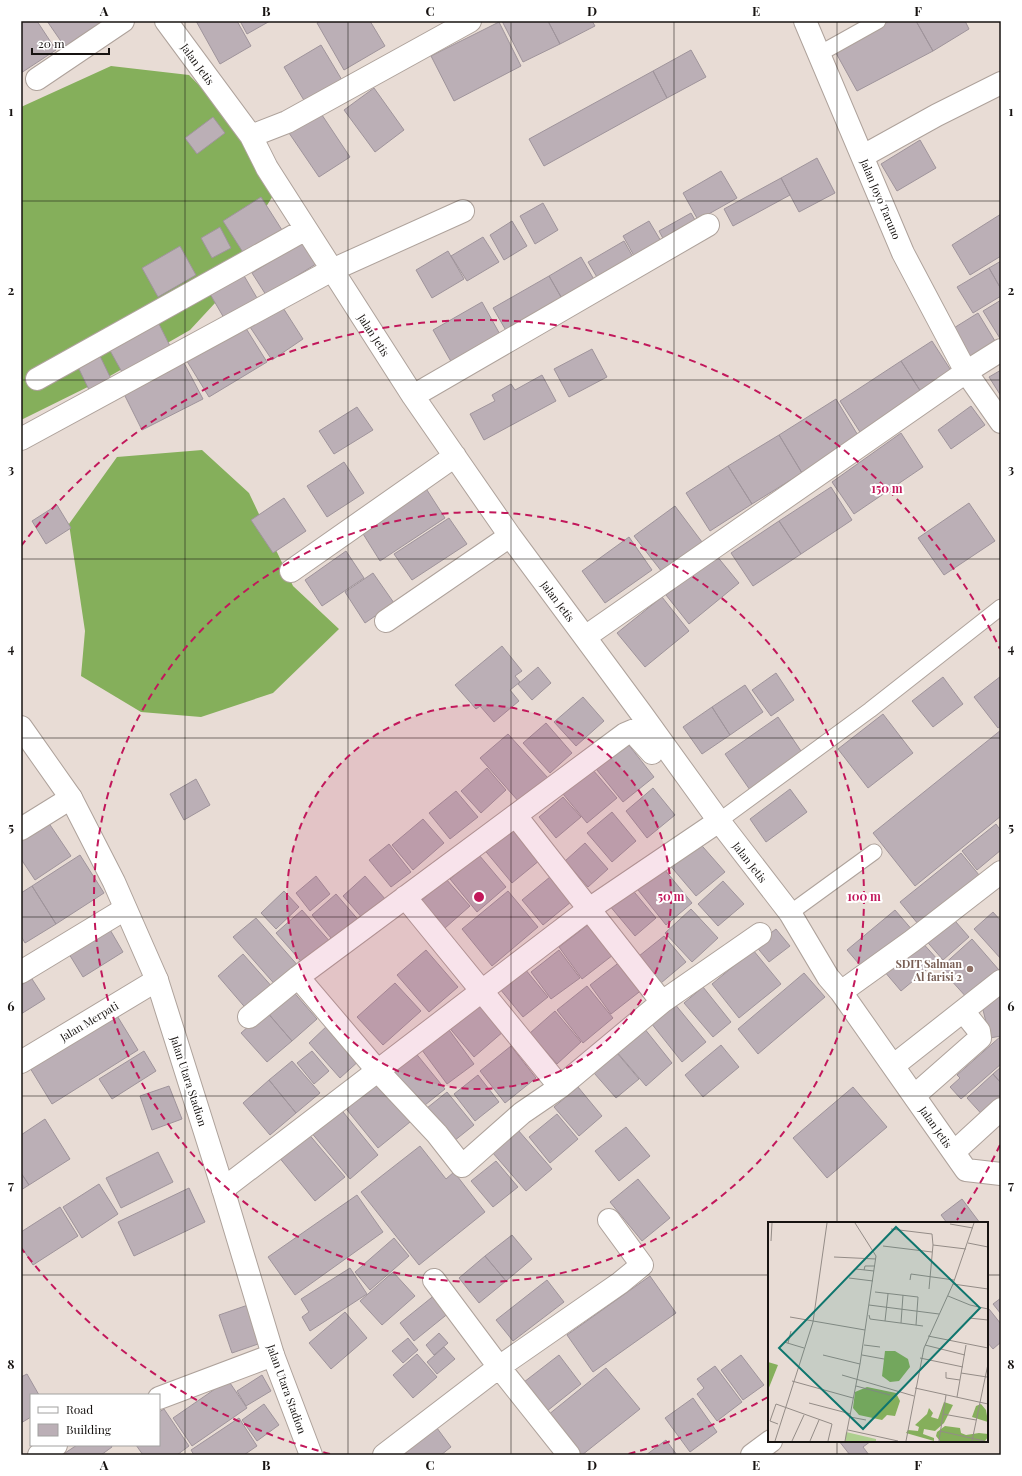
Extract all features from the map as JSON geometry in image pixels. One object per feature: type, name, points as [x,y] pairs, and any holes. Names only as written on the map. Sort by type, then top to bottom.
[{"type":"street","points":[[37,79],[122,21]]},
{"type":"street","points":[[251,136],[287,122],[470,21]]},
{"type":"street","name":"Jalan Joyo Taruno","points":[[805,21],[903,253],[966,372],[1001,422]]},
{"type":"street","name":"Jalan Jetis","points":[[168,22],[251,136],[267,168],[413,396],[510,536],[719,821],[790,913],[828,977],[841,992],[966,1170],[1001,1174]]},
{"type":"street","points":[[863,156],[937,115],[998,91]]},
{"type":"street","points":[[21,439],[332,270],[463,211]]},
{"type":"street","points":[[413,396],[708,225]]},
{"type":"street","points":[[37,379],[306,229]]},
{"type":"street","points":[[585,637],[966,372],[1001,350]]},
{"type":"street","points":[[291,571],[455,456]]},
{"type":"street","points":[[386,621],[510,536]]},
{"type":"street","name":"Jalan Utara Stadion","points":[[21,727],[71,798],[114,882],[157,980],[223,1189],[273,1355],[311,1455]]},
{"type":"street","points":[[249,1017],[298,976],[625,734],[632,731],[652,754]]},
{"type":"street","points":[[21,829],[71,798]]},
{"type":"street","points":[[516,816],[662,1002]]},
{"type":"street","points":[[223,1189],[589,909],[719,821]]},
{"type":"street","points":[[841,992],[912,941],[1001,872]]},
{"type":"street","points":[[405,897],[560,1087]]},
{"type":"street","points":[[21,972],[125,909]]},
{"type":"street","points":[[298,976],[377,1070],[436,1134],[462,1166],[522,1113],[560,1087],[662,1002],[760,934]]},
{"type":"street","name":"Jalan Merpati","points":[[21,1062],[157,980]]},
{"type":"street","points":[[893,1066],[1001,981]]},
{"type":"street","points":[[914,1096],[980,1038],[979,1031],[963,1011]]},
{"type":"street","points":[[954,1152],[1001,1109]]},
{"type":"street","points":[[384,1455],[500,1367],[620,1283],[642,1265],[610,1220]]},
{"type":"street","points":[[434,1280],[569,1455]]},
{"type":"street","points":[[160,1398],[273,1355]]},
{"type":"street","points":[[752,1455],[770,1442]]},
{"type":"street","points":[[39,1455],[54,1446]]},
{"type":"lane","points":[[819,54],[878,21]]},
{"type":"lane","points":[[719,821],[870,710],[1001,607]]},
{"type":"lane","points":[[790,913],[874,852]]},
{"type":"green space","points":[[111,66],[189,75],[234,121],[279,186],[248,236],[228,289],[190,330],[110,376],[21,420],[21,107]]},
{"type":"green space","points":[[202,450],[249,493],[293,586],[339,629],[273,693],[201,717],[141,712],[81,676],[85,631],[69,524],[117,457]]},
{"type":"building","points":[[21,21],[37,21],[56,50],[21,73]]},
{"type":"building","points":[[47,21],[110,21],[67,50]]},
{"type":"building","points":[[196,21],[237,21],[251,46],[220,64]]},
{"type":"building","points":[[240,21],[270,21],[247,34]]},
{"type":"building","points":[[320,21],[370,21],[385,46],[344,70],[317,23]]},
{"type":"building","points":[[502,21],[548,21],[560,44],[523,62]]},
{"type":"building","points":[[548,21],[592,21],[595,26],[560,44]]},
{"type":"building","points":[[889,21],[916,21],[933,51],[857,91],[836,53]]},
{"type":"building","points":[[916,21],[965,21],[969,29],[933,51]]},
{"type":"building","points":[[499,22],[521,66],[454,101],[431,56]]},
{"type":"building","points":[[321,45],[342,80],[305,102],[284,67]]},
{"type":"building","points":[[691,50],[706,77],[667,98],[653,71]]},
{"type":"building","points":[[653,71],[667,98],[544,166],[529,139]]},
{"type":"building","points":[[374,88],[404,130],[375,152],[344,110]]},
{"type":"building","points":[[320,112],[350,157],[319,177],[289,133]]},
{"type":"building","points":[[213,117],[225,133],[197,154],[185,138]]},
{"type":"building","points":[[920,140],[936,168],[897,191],[881,164]]},
{"type":"building","points":[[817,158],[835,193],[799,212],[781,178]]},
{"type":"building","points":[[721,171],[737,198],[698,220],[683,193]]},
{"type":"building","points":[[781,178],[790,195],[733,226],[724,209]]},
{"type":"building","points":[[261,197],[282,230],[244,254],[223,221]]},
{"type":"building","points":[[543,203],[558,230],[535,244],[520,216]]},
{"type":"building","points":[[691,213],[699,227],[667,246],[659,231]]},
{"type":"building","points":[[1001,214],[1001,256],[970,275],[952,245]]},
{"type":"building","points":[[512,221],[527,246],[504,260],[490,235]]},
{"type":"building","points":[[649,221],[665,248],[638,263],[623,236]]},
{"type":"building","points":[[220,227],[231,248],[212,258],[201,238]]},
{"type":"building","points":[[483,237],[499,262],[467,281],[451,256]]},
{"type":"building","points":[[624,241],[637,264],[601,284],[588,262]]},
{"type":"building","points":[[302,242],[316,264],[266,295],[252,273]]},
{"type":"building","points":[[180,246],[196,275],[158,297],[142,268]]},
{"type":"building","points":[[448,251],[464,279],[432,298],[416,270]]},
{"type":"building","points":[[581,257],[596,283],[564,302],[549,276]]},
{"type":"building","points":[[1001,261],[1001,289],[989,268]]},
{"type":"building","points":[[989,268],[1001,289],[1001,296],[973,313],[957,287]]},
{"type":"building","points":[[243,274],[257,298],[224,318],[210,294]]},
{"type":"building","points":[[549,276],[564,302],[508,334],[493,308]]},
{"type":"building","points":[[278,300],[303,339],[272,360],[246,321]]},
{"type":"building","points":[[1001,300],[1001,340],[983,311]]},
{"type":"building","points":[[482,302],[502,338],[453,365],[433,330]]},
{"type":"building","points":[[978,313],[998,346],[969,364],[949,331]]},
{"type":"building","points":[[157,320],[171,348],[123,374],[108,347]]},
{"type":"building","points":[[242,322],[267,362],[209,397],[185,358]]},
{"type":"building","points":[[932,341],[952,372],[921,392],[901,361]]},
{"type":"building","points":[[592,349],[607,377],[569,397],[554,369]]},
{"type":"building","points":[[100,356],[113,383],[91,394],[78,367]]},
{"type":"building","points":[[901,361],[921,392],[860,432],[840,401]]},
{"type":"building","points":[[184,363],[203,399],[142,430],[124,394]]},
{"type":"building","points":[[1001,370],[1001,396],[989,377]]},
{"type":"building","points":[[542,375],[556,401],[484,440],[470,414],[495,401],[492,395],[511,384],[515,390]]},
{"type":"building","points":[[836,399],[859,437],[802,473],[779,435]]},
{"type":"building","points":[[971,406],[985,425],[951,449],[938,430]]},
{"type":"building","points":[[357,407],[373,430],[334,454],[319,431]]},
{"type":"building","points":[[901,433],[923,467],[854,514],[832,482]]},
{"type":"building","points":[[779,435],[802,473],[752,504],[728,466]]},
{"type":"building","points":[[344,462],[364,493],[327,517],[307,486]]},
{"type":"building","points":[[728,466],[752,504],[710,531],[686,493]]},
{"type":"building","points":[[425,487],[445,518],[380,561],[360,529]]},
{"type":"building","points":[[831,487],[852,520],[801,554],[779,521]]},
{"type":"building","points":[[284,498],[306,531],[273,553],[251,520]]},
{"type":"building","points":[[969,503],[995,541],[944,575],[918,538]]},
{"type":"building","points":[[57,505],[71,528],[46,544],[32,521]]},
{"type":"building","points":[[675,506],[702,542],[662,572],[634,536]]},
{"type":"building","points":[[449,518],[467,544],[412,580],[394,554]]},
{"type":"building","points":[[779,521],[801,554],[753,586],[731,553]]},
{"type":"building","points":[[629,537],[652,570],[605,603],[582,571]]},
{"type":"building","points":[[346,551],[364,578],[322,606],[305,580]]},
{"type":"building","points":[[716,555],[739,583],[689,624],[666,595]]},
{"type":"building","points":[[373,573],[394,603],[365,623],[345,592]]},
{"type":"building","points":[[662,597],[689,631],[645,667],[617,633]]},
{"type":"building","points":[[502,646],[522,671],[515,676],[520,682],[510,690],[519,701],[494,722],[480,706],[476,709],[455,685]]},
{"type":"building","points":[[538,667],[551,683],[532,700],[518,684]]},
{"type":"building","points":[[776,673],[794,700],[771,716],[752,690]]},
{"type":"building","points":[[1001,676],[1001,726],[998,728],[974,697]]},
{"type":"building","points":[[943,677],[963,704],[933,727],[912,701]]},
{"type":"building","points":[[745,685],[763,712],[730,735],[712,707]]},
{"type":"building","points":[[583,697],[604,721],[576,746],[554,722]]},
{"type":"building","points":[[712,707],[730,735],[702,754],[683,727]]},
{"type":"building","points":[[883,714],[913,753],[868,788],[838,749]]},
{"type":"building","points":[[778,717],[803,754],[750,790],[725,754]]},
{"type":"building","points":[[546,723],[572,753],[550,773],[523,743]]},
{"type":"building","points":[[1001,730],[1001,816],[915,886],[873,833]]},
{"type":"building","points":[[508,734],[548,778],[520,803],[480,758]]},
{"type":"building","points":[[624,739],[654,777],[623,802],[592,764]]},
{"type":"building","points":[[487,768],[506,790],[481,813],[461,791]]},
{"type":"building","points":[[593,770],[617,798],[587,823],[563,794]]},
{"type":"building","points":[[196,779],[210,805],[184,820],[170,794]]},
{"type":"building","points":[[653,788],[675,815],[647,838],[626,811]]},
{"type":"building","points":[[790,789],[807,812],[766,842],[750,819]]},
{"type":"building","points":[[456,791],[478,817],[450,839],[429,813]]},
{"type":"building","points":[[563,797],[581,817],[556,838],[539,817]]},
{"type":"building","points":[[612,812],[636,841],[612,862],[587,833]]},
{"type":"building","points":[[46,819],[71,856],[35,880],[21,859],[21,835]]},
{"type":"building","points":[[423,819],[444,843],[413,870],[392,845]]},
{"type":"building","points":[[510,823],[540,860],[512,883],[482,847]]},
{"type":"building","points":[[996,824],[1001,831],[1001,850],[977,870],[962,851]]},
{"type":"building","points":[[696,839],[725,872],[696,896],[668,863]]},
{"type":"building","points":[[585,843],[608,869],[588,887],[565,861]]},
{"type":"building","points":[[389,844],[411,872],[391,887],[369,860]]},
{"type":"building","points":[[961,853],[984,881],[923,930],[900,902]]},
{"type":"building","points":[[80,855],[104,893],[56,924],[32,886]]},
{"type":"building","points":[[479,855],[506,887],[477,912],[450,879]]},
{"type":"building","points":[[660,864],[692,903],[666,925],[634,885]]},
{"type":"building","points":[[556,872],[577,897],[543,925],[522,900]]},
{"type":"building","points":[[316,876],[330,894],[310,911],[296,893]]},
{"type":"building","points":[[365,876],[386,900],[364,920],[343,896]]},
{"type":"building","points":[[446,879],[470,906],[445,928],[421,901]]},
{"type":"building","points":[[723,881],[744,904],[718,926],[698,904]]},
{"type":"building","points":[[32,886],[56,924],[25,943],[21,936],[21,893]]},
{"type":"building","points":[[630,887],[656,918],[635,936],[609,905]]},
{"type":"building","points":[[284,891],[299,907],[276,929],[261,913]]},
{"type":"building","points":[[508,891],[538,927],[492,966],[462,929]]},
{"type":"building","points":[[336,894],[361,923],[336,944],[312,915]]},
{"type":"building","points":[[691,909],[718,938],[692,962],[665,933]]},
{"type":"building","points":[[302,910],[332,944],[306,967],[276,933]]},
{"type":"building","points":[[895,910],[914,932],[865,971],[847,950]]},
{"type":"building","name":"SDIT Salman Al farisi 2","points":[[993,912],[1001,921],[1001,959],[974,929]]},
{"type":"building","points":[[949,914],[969,937],[943,960],[923,937]]},
{"type":"building","points":[[256,918],[300,968],[278,988],[233,937]]},
{"type":"building","points":[[589,924],[613,955],[582,979],[559,947]]},
{"type":"building","points":[[109,928],[123,952],[83,977],[69,954]]},
{"type":"building","points":[[776,929],[790,946],[769,962],[755,945]]},
{"type":"building","points":[[664,936],[686,962],[661,983],[639,956]]},
{"type":"building","name":"SDIT Salman Al farisi 2","points":[[972,939],[999,970],[968,999],[940,968]]},
{"type":"building","points":[[920,940],[938,960],[901,991],[884,971]]},
{"type":"building","points":[[426,950],[458,987],[429,1012],[397,975]]},
{"type":"building","points":[[559,950],[580,978],[551,999],[531,972]]},
{"type":"building","points":[[753,950],[781,984],[739,1018],[712,984]]},
{"type":"building","points":[[243,954],[274,989],[249,1012],[218,976]]},
{"type":"building","points":[[621,961],[643,989],[611,1014],[590,985]]},
{"type":"building","points":[[525,969],[548,997],[523,1017],[500,989]]},
{"type":"building","points":[[804,973],[825,997],[758,1054],[738,1029]]},
{"type":"building","points":[[32,979],[45,999],[21,1014],[21,985]]},
{"type":"building","points":[[395,983],[421,1011],[383,1045],[357,1017]]},
{"type":"building","points":[[587,986],[613,1018],[583,1043],[557,1010]]},
{"type":"building","points":[[703,987],[731,1022],[713,1037],[684,1003]]},
{"type":"building","points":[[291,989],[317,1019],[292,1041],[266,1011]]},
{"type":"building","points":[[1001,996],[1001,1036],[990,1038],[981,1002]]},
{"type":"building","points":[[477,999],[504,1031],[474,1057],[447,1025]]},
{"type":"building","points":[[674,1003],[706,1042],[682,1062],[651,1023]]},
{"type":"building","points":[[266,1011],[292,1041],[267,1062],[241,1033]]},
{"type":"building","points":[[555,1011],[581,1042],[557,1064],[530,1033]]},
{"type":"building","points":[[116,1014],[138,1050],[52,1104],[30,1068]]},
{"type":"building","points":[[444,1023],[474,1064],[447,1084],[416,1042]]},
{"type":"building","points":[[329,1024],[361,1059],[340,1078],[309,1043]]},
{"type":"building","points":[[644,1028],[672,1063],[646,1086],[616,1051]]},
{"type":"building","points":[[1001,1036],[1001,1064],[961,1099],[950,1087],[960,1078],[957,1075]]},
{"type":"building","points":[[721,1045],[739,1067],[703,1097],[685,1075]]},
{"type":"building","points":[[511,1046],[536,1078],[505,1103],[480,1071]]},
{"type":"building","points":[[144,1051],[156,1071],[112,1099],[99,1079]]},
{"type":"building","points":[[312,1051],[329,1071],[314,1084],[297,1063]]},
{"type":"building","points":[[414,1051],[445,1089],[420,1109],[389,1070]]},
{"type":"building","points":[[617,1053],[639,1079],[616,1098],[594,1073]]},
{"type":"building","points":[[292,1061],[320,1093],[296,1113],[269,1080]]},
{"type":"building","points":[[1001,1067],[1001,1083],[993,1074]]},
{"type":"building","points":[[993,1074],[1001,1083],[1001,1107],[987,1120],[967,1098]]},
{"type":"building","points":[[478,1075],[499,1102],[475,1121],[454,1094]]},
{"type":"building","points":[[376,1079],[410,1122],[378,1148],[343,1105]]},
{"type":"building","points":[[269,1080],[296,1113],[270,1135],[243,1103]]},
{"type":"building","points":[[169,1086],[182,1119],[152,1130],[140,1096]]},
{"type":"building","points":[[578,1087],[602,1116],[579,1136],[554,1107]]},
{"type":"building","points":[[853,1087],[887,1127],[827,1178],[793,1138]]},
{"type":"building","points":[[447,1092],[474,1125],[449,1145],[422,1112]]},
{"type":"building","points":[[339,1107],[378,1155],[350,1179],[310,1131]]},
{"type":"building","points":[[557,1114],[578,1139],[550,1163],[529,1137]]},
{"type":"building","points":[[45,1119],[70,1159],[29,1185],[21,1173],[21,1135]]},
{"type":"building","points":[[626,1127],[650,1156],[619,1181],[595,1151]]},
{"type":"building","points":[[518,1130],[552,1169],[526,1191],[492,1152]]},
{"type":"building","points":[[307,1132],[345,1177],[315,1201],[278,1156]]},
{"type":"building","points":[[420,1146],[446,1179],[454,1172],[485,1212],[419,1265],[361,1192]]},
{"type":"building","points":[[158,1152],[173,1182],[121,1208],[106,1178]]},
{"type":"building","points":[[496,1161],[518,1187],[493,1207],[471,1181]]},
{"type":"building","points":[[21,1173],[29,1185],[21,1190]]},
{"type":"building","points":[[638,1179],[670,1218],[642,1241],[610,1202]]},
{"type":"building","points":[[99,1184],[118,1214],[82,1238],[63,1207]]},
{"type":"building","points":[[189,1188],[205,1222],[134,1256],[118,1222]]},
{"type":"building","points":[[357,1195],[383,1232],[295,1295],[268,1257]]},
{"type":"building","points":[[962,1199],[979,1222],[946,1222],[941,1215]]},
{"type":"building","points":[[60,1207],[78,1236],[33,1265],[21,1246],[21,1232]]},
{"type":"building","points":[[512,1235],[532,1259],[506,1281],[485,1256]]},
{"type":"building","points":[[394,1238],[409,1256],[370,1290],[355,1272]]},
{"type":"building","points":[[485,1256],[506,1281],[479,1303],[459,1278]]},
{"type":"building","points":[[350,1268],[367,1294],[310,1331],[302,1317],[309,1312],[301,1299]]},
{"type":"building","points":[[393,1272],[415,1296],[382,1325],[360,1301]]},
{"type":"building","points":[[650,1276],[676,1313],[593,1372],[567,1335]]},
{"type":"building","points":[[547,1280],[564,1302],[513,1341],[496,1320]]},
{"type":"building","points":[[436,1294],[450,1312],[414,1341],[400,1323]]},
{"type":"building","points":[[1001,1298],[1001,1314],[993,1304]]},
{"type":"building","points":[[248,1305],[261,1343],[232,1353],[219,1315]]},
{"type":"building","points":[[989,1309],[1001,1324],[1001,1342],[993,1349],[988,1343]]},
{"type":"building","points":[[345,1312],[367,1338],[331,1369],[309,1343]]},
{"type":"building","points":[[439,1333],[448,1343],[434,1355],[426,1345]]},
{"type":"building","points":[[408,1338],[418,1350],[403,1363],[392,1351]]},
{"type":"building","points":[[444,1347],[455,1359],[437,1374],[427,1362]]},
{"type":"building","points":[[417,1354],[437,1377],[413,1398],[393,1375]]},
{"type":"building","points":[[559,1355],[581,1384],[547,1411],[524,1382]]},
{"type":"building","points":[[741,1355],[764,1385],[743,1400],[721,1370]]},
{"type":"building","points":[[715,1366],[742,1402],[717,1421],[697,1394],[704,1388],[697,1379]]},
{"type":"building","points":[[606,1368],[640,1409],[582,1455],[580,1455],[548,1415]]},
{"type":"building","points":[[27,1374],[38,1394],[30,1394],[30,1418],[21,1423],[21,1377]]},
{"type":"building","points":[[262,1375],[271,1391],[246,1406],[237,1391]]},
{"type":"building","points":[[228,1380],[247,1408],[192,1446],[173,1418]]},
{"type":"building","points":[[693,1398],[717,1432],[690,1452],[665,1418]]},
{"type":"building","points":[[264,1404],[279,1425],[257,1441],[242,1420]]},
{"type":"building","points":[[164,1409],[189,1446],[177,1455],[143,1455],[137,1446],[160,1446],[160,1411]]},
{"type":"building","points":[[239,1418],[257,1446],[244,1455],[194,1455],[191,1450]]},
{"type":"building","points":[[434,1424],[451,1447],[441,1455],[393,1455]]},
{"type":"building","points":[[666,1440],[677,1455],[646,1455]]},
{"type":"building","points":[[840,1442],[870,1442],[863,1447],[869,1455],[850,1455]]},
{"type":"building","points":[[76,1446],[112,1447],[101,1455],[62,1455]]},
{"type":"place","name":"SDIT Salman Al farisi 2","points":[[970,969]]}]
